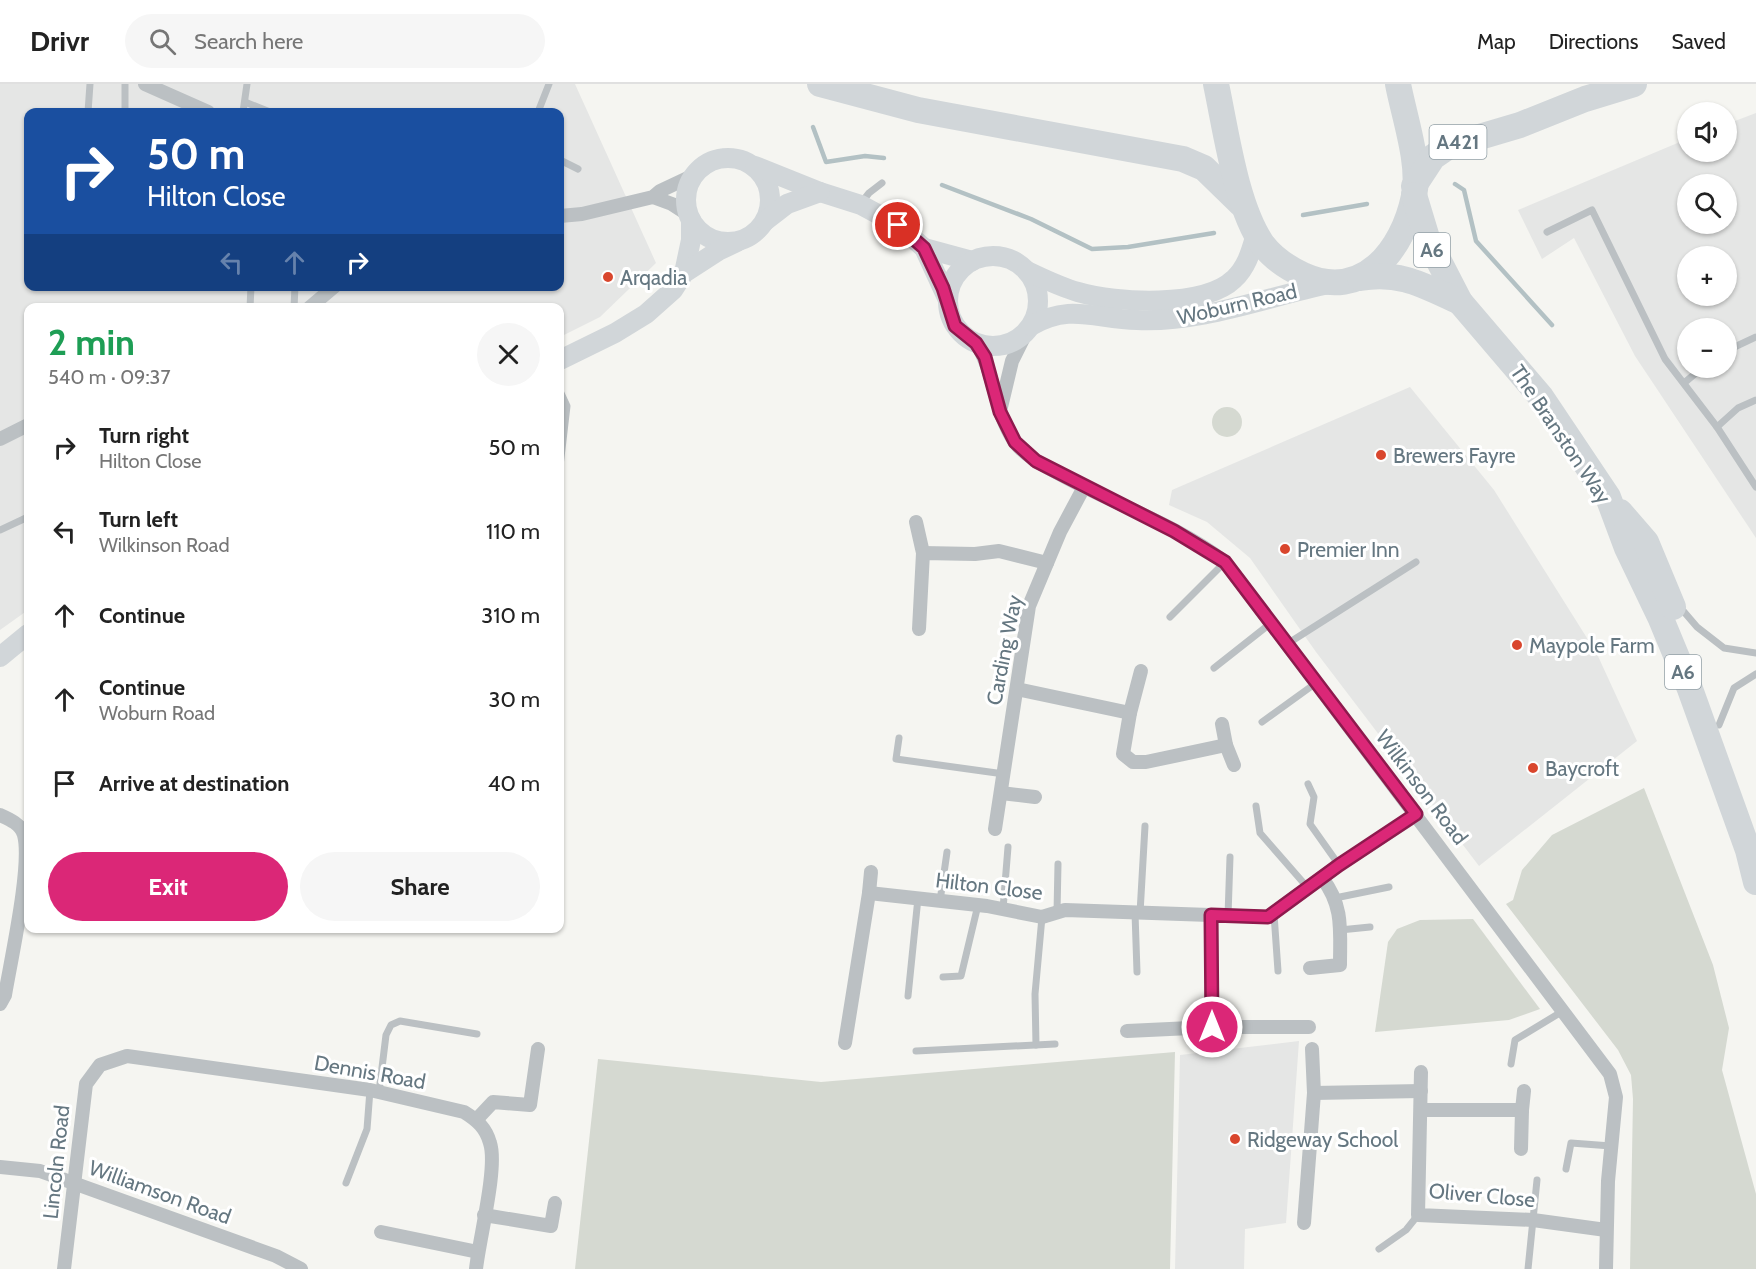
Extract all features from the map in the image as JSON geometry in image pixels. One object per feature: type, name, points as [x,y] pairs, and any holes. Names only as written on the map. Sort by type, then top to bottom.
[{"type":"highway","name":"The Branston Way","points":[[820,84],[918,110],[1183,159],[1204,168],[1215,177],[1252,223],[1272,255],[1294,270],[1320,280],[1344,281],[1383,276],[1408,279],[1460,302]]},
{"type":"highway","points":[[1216,84],[1235,172],[1252,223]]},
{"type":"highway","points":[[1344,281],[1368,273],[1386,258],[1400,235],[1414,190],[1410,146],[1398,84]]},
{"type":"highway","name":"A421","points":[[1414,190],[1433,157],[1449,146],[1520,125],[1585,99],[1634,84]]},
{"type":"highway","name":"The Branston Way","points":[[1414,190],[1427,238],[1460,302],[1541,397],[1608,497],[1627,548],[1661,619],[1690,689],[1748,850],[1756,882]]},
{"type":"highway","points":[[1608,497],[1646,542],[1702,676],[1734,768],[1748,850]]},
{"type":"main road","points":[[564,358],[615,333],[646,314],[673,290],[684,273],[691,240],[686,195],[694,175],[704,166],[728,158],[753,165],[820,192],[861,204],[898,225],[924,248],[948,300]]},
{"type":"main road","points":[[753,165],[762,174],[771,197],[765,221]]},
{"type":"main road","points":[[684,273],[718,251],[750,237],[765,221],[788,204],[820,192]]},
{"type":"main road","points":[[690,218],[700,231],[712,239],[726,242],[740,241]]},
{"type":"main road","name":"Woburn Road","points":[[1027,271],[1079,293],[1115,299],[1166,300],[1197,296],[1217,290],[1233,280],[1246,264],[1252,223]]},
{"type":"main road","points":[[924,248],[972,261]]},
{"type":"main road","points":[[986,256],[1001,257],[1015,262],[1027,271],[1035,284],[1038,298],[1037,313],[1029,328],[1004,345],[990,346],[976,343],[955,326],[949,314],[948,300],[954,277],[972,261],[986,256]]},
{"type":"main road","name":"Woburn Road","points":[[1029,328],[1047,317],[1065,313],[1136,320],[1190,318],[1344,281]]},
{"type":"main road","points":[[0,657],[24,637]]},
{"type":"street","points":[[145,84],[198,108]]},
{"type":"street","points":[[564,216],[582,214],[653,197],[694,175]]},
{"type":"street","points":[[653,197],[672,204],[690,218]]},
{"type":"street","points":[[315,303],[329,291]]},
{"type":"street","points":[[1000,412],[1012,361],[1029,328]]},
{"type":"street","name":"Wilkinson Road","points":[[976,343],[990,369],[1000,412],[1015,442],[1036,461],[1174,531],[1225,562],[1610,1074],[1616,1097],[1606,1230],[1606,1269]]},
{"type":"street","points":[[0,439],[24,427]]},
{"type":"street","name":"Carding Way","points":[[995,829],[1029,606],[1060,532],[1084,487]]},
{"type":"street","points":[[916,522],[923,553],[919,629]]},
{"type":"street","points":[[923,553],[965,555],[999,551],[1047,563]]},
{"type":"street","points":[[1141,671],[1130,712],[1123,754],[1133,762],[1146,762],[1226,745]]},
{"type":"street","points":[[1017,689],[1130,712]]},
{"type":"street","points":[[1222,724],[1226,745],[1234,765]]},
{"type":"street","points":[[1001,794],[1035,797]]},
{"type":"street","name":"Hilton Close","points":[[869,893],[978,905],[1042,917],[1065,910],[1268,917],[1339,865],[1416,814]]},
{"type":"street","points":[[0,815],[15,822],[24,832]]},
{"type":"street","points":[[845,1043],[871,872]]},
{"type":"street","points":[[0,1004],[5,995],[24,875]]},
{"type":"street","points":[[1310,968],[1340,965],[1340,908],[1322,878]]},
{"type":"street","points":[[1211,915],[1212,1027]]},
{"type":"street","points":[[1127,1031],[1212,1027],[1309,1027]]},
{"type":"street","points":[[476,1269],[492,1164],[491,1145],[477,1119],[493,1102],[530,1105],[538,1049]]},
{"type":"street","points":[[1304,1223],[1314,1093],[1312,1049]]},
{"type":"street","name":"Dennis Road","points":[[100,1065],[127,1056],[375,1091],[464,1112],[477,1119]]},
{"type":"street","name":"Lincoln Road","points":[[64,1269],[86,1084],[100,1065]]},
{"type":"street","name":"Oliver Close","points":[[1421,1072],[1419,1215],[1533,1220],[1606,1230]]},
{"type":"street","points":[[1314,1093],[1421,1091]]},
{"type":"street","points":[[1521,1149],[1524,1091]]},
{"type":"street","points":[[1422,1110],[1522,1110]]},
{"type":"street","name":"Williamson Road","points":[[0,1167],[40,1171],[76,1183],[276,1256],[301,1269]]},
{"type":"street","points":[[484,1215],[550,1226],[555,1203]]},
{"type":"street","points":[[381,1232],[478,1252]]},
{"type":"lane","points":[[88,108],[90,84]]},
{"type":"lane","points":[[125,84],[125,108]]},
{"type":"lane","points":[[243,108],[247,84]]},
{"type":"lane","points":[[540,108],[549,84]]},
{"type":"lane","points":[[244,102],[260,108]]},
{"type":"lane","points":[[564,162],[578,169]]},
{"type":"lane","points":[[861,204],[869,193],[882,183]]},
{"type":"lane","points":[[1547,232],[1592,210],[1665,358],[1717,427],[1756,487]]},
{"type":"lane","points":[[1737,346],[1756,337]]},
{"type":"lane","points":[[1684,383],[1690,378]]},
{"type":"lane","points":[[564,400],[567,406],[564,432]]},
{"type":"lane","points":[[1717,427],[1738,408],[1756,400]]},
{"type":"lane","points":[[0,530],[24,519]]},
{"type":"lane","points":[[1170,617],[1225,562]]},
{"type":"lane","points":[[1287,644],[1416,562]]},
{"type":"lane","points":[[1667,592],[1697,627],[1724,648],[1756,653]]},
{"type":"lane","points":[[1214,668],[1271,623]]},
{"type":"lane","points":[[1719,725],[1734,688],[1756,674]]},
{"type":"lane","points":[[1262,722],[1316,683]]},
{"type":"lane","points":[[899,738],[896,759],[1004,774]]},
{"type":"lane","points":[[1308,784],[1314,797],[1310,824],[1339,865]]},
{"type":"lane","points":[[1256,806],[1260,833],[1308,888]]},
{"type":"lane","points":[[1137,972],[1138,913],[1145,826]]},
{"type":"lane","points":[[1003,909],[1008,847]]},
{"type":"lane","points":[[940,901],[947,852]]},
{"type":"lane","points":[[1228,916],[1230,857]]},
{"type":"lane","points":[[1057,912],[1058,864]]},
{"type":"lane","points":[[1335,898],[1389,887]]},
{"type":"lane","points":[[908,996],[918,898]]},
{"type":"lane","points":[[943,977],[961,976],[978,905]]},
{"type":"lane","points":[[1274,913],[1278,971]]},
{"type":"lane","points":[[1036,1046],[1035,994],[1042,917]]},
{"type":"lane","points":[[1340,930],[1370,927]]},
{"type":"lane","points":[[1511,1064],[1515,1040],[1563,1011]]},
{"type":"lane","points":[[346,1183],[367,1129],[386,1035],[391,1025],[400,1021],[477,1034]]},
{"type":"lane","points":[[916,1051],[1055,1044]]},
{"type":"lane","points":[[1566,1169],[1571,1143],[1611,1146]]},
{"type":"lane","points":[[1528,1269],[1537,1180]]},
{"type":"lane","points":[[1379,1249],[1406,1230],[1419,1215]]},
{"type":"shaded area","points":[[0,84],[575,84],[656,263],[600,317],[564,335],[564,303],[24,303],[24,613],[0,630]]},
{"type":"shaded area","points":[[1756,113],[1756,538],[1635,356],[1574,238],[1542,259],[1518,210],[1677,143],[1677,162],[1737,162],[1737,120]]},
{"type":"shaded area","points":[[1410,387],[1494,490],[1597,654],[1637,741],[1479,866],[1316,652],[1250,558],[1207,522],[1169,505],[1172,490]]},
{"type":"shaded area","points":[[1227,407],[1238,411],[1242,422],[1238,433],[1227,437],[1216,433],[1212,422],[1216,411]]},
{"type":"shaded area","points":[[1644,788],[1713,965],[1729,1028],[1722,1070],[1756,1194],[1756,1269],[1630,1269],[1633,1099],[1631,1075],[1618,1050],[1506,904],[1513,900],[1522,870],[1552,835]]},
{"type":"shaded area","points":[[1473,919],[1540,1009],[1509,1020],[1375,1032],[1388,942],[1397,929],[1420,920]]},
{"type":"shaded area","name":"Ridgeway School","points":[[1299,1041],[1286,1223],[1245,1229],[1244,1269],[1175,1269],[1180,1055]]},
{"type":"shaded area","points":[[1175,1052],[1170,1269],[575,1269],[598,1059],[821,1082]]},
{"type":"waterway","points":[[813,127],[826,162],[865,156],[884,158]]},
{"type":"waterway","points":[[1455,184],[1464,190],[1476,241],[1552,325]]},
{"type":"waterway","points":[[942,185],[1031,219],[1092,249],[1128,247],[1214,233]]},
{"type":"waterway","points":[[1303,215],[1367,204]]},
{"type":"place","name":"Arqadia","points":[[608,277]]},
{"type":"place","name":"Brewers Fayre","points":[[1381,455]]},
{"type":"place","name":"Premier Inn","points":[[1285,549]]},
{"type":"place","name":"Maypole Farm","points":[[1517,645]]},
{"type":"place","name":"Baycroft","points":[[1533,768]]},
{"type":"place","name":"Ridgeway School","points":[[1235,1139]]},
{"type":"route","points":[[898,225],[924,248],[948,300],[949,314],[955,326],[964,336],[976,343],[985,357],[1000,412],[1015,442],[1036,461],[1174,531],[1211,551],[1225,562],[1416,814],[1339,865],[1268,917],[1211,915],[1212,1027]]}]
